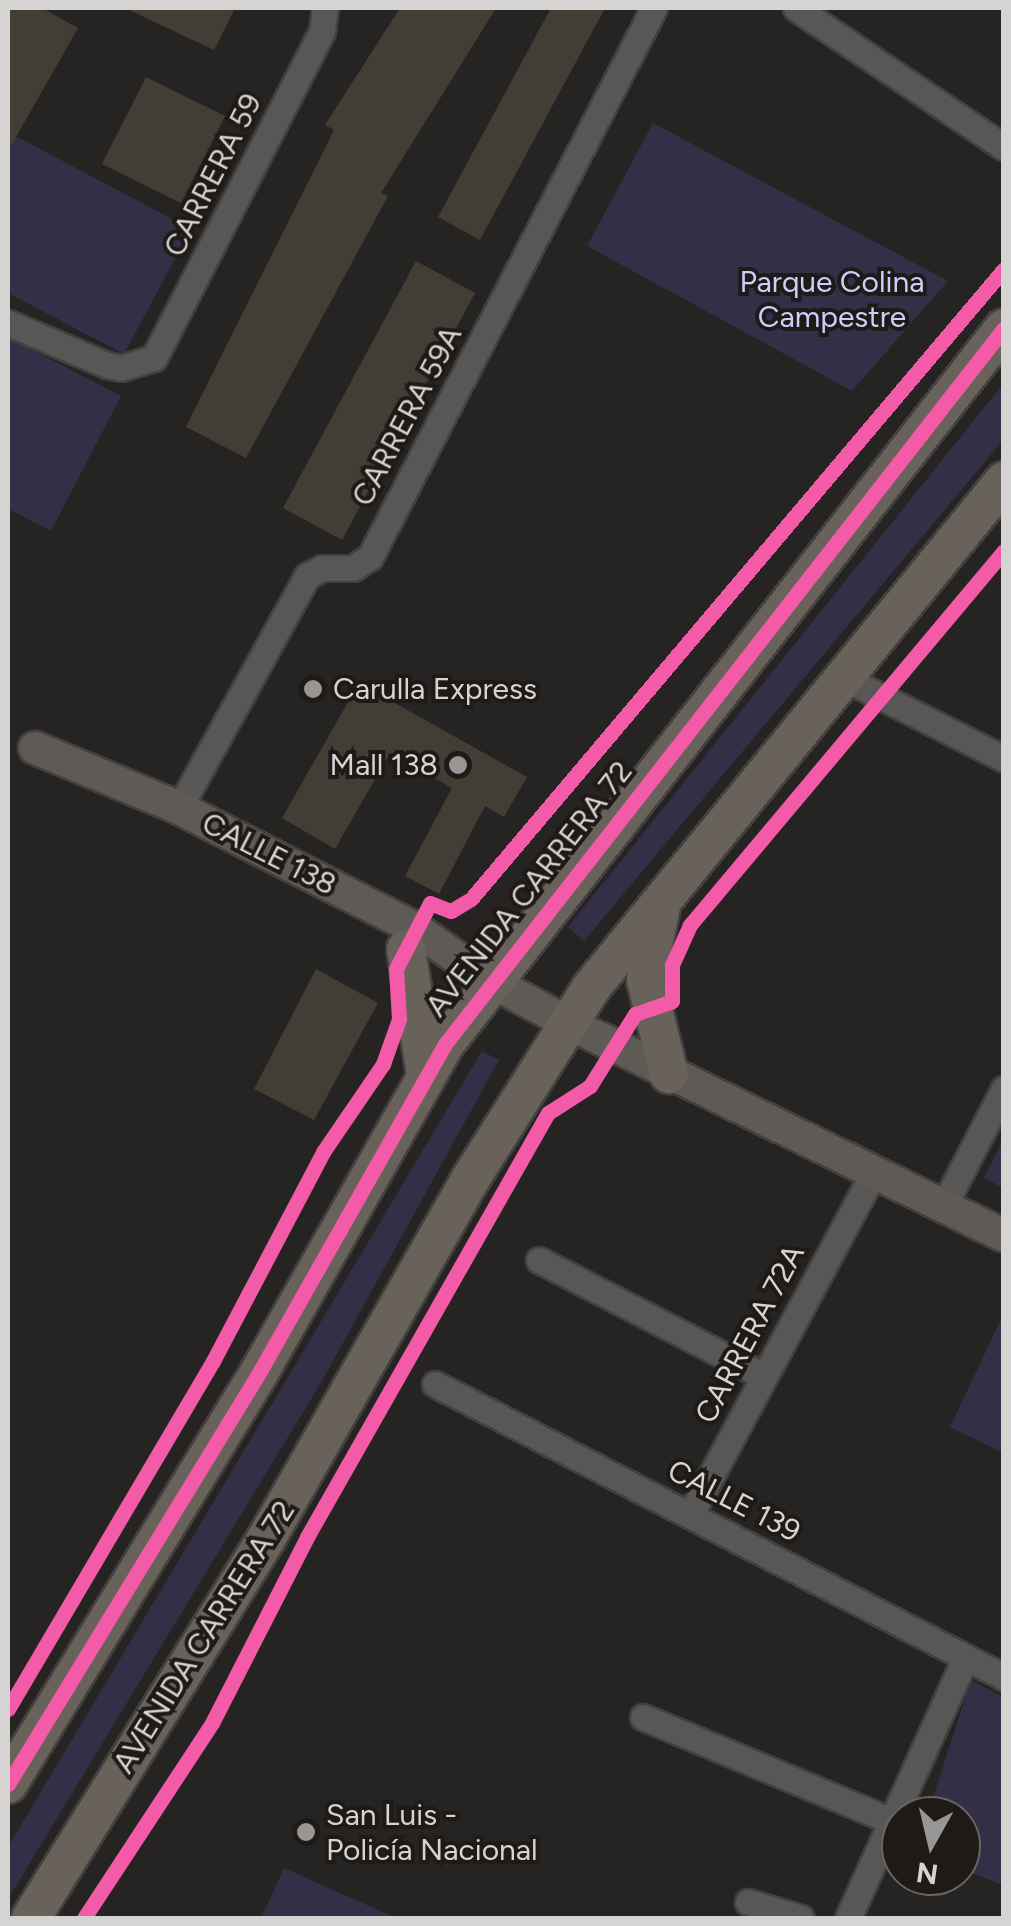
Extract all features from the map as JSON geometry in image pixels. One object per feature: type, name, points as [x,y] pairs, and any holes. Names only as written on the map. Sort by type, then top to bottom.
[{"type":"highway","name":"AVENIDA CARRERA 72","points":[[8,1784],[260,1371],[426,1075],[490,982],[1004,328]]},
{"type":"highway","name":"AVENIDA CARRERA 72","points":[[31,1918],[266,1540],[568,1024],[665,894],[1004,481]]},
{"type":"highway","points":[[665,894],[646,980],[670,1074]]},
{"type":"highway","points":[[406,949],[426,1075]]},
{"type":"main road","name":"CALLE 138","points":[[21,741],[179,808],[416,929],[490,982]]},
{"type":"main road","name":"CALLE 138","points":[[21,741],[168,828],[406,949],[490,982],[782,1130],[1004,1236]]},
{"type":"main road","name":"CALLE 138","points":[[782,1130],[868,1183],[1004,1251]]},
{"type":"street","name":"CARRERA 59","points":[[8,324],[107,365],[144,364],[166,342],[322,31],[326,8]]},
{"type":"street","name":"CARRERA 59A","points":[[179,808],[307,576],[322,568],[353,568],[370,558],[654,8]]},
{"type":"street","points":[[796,8],[1004,147]]},
{"type":"street","points":[[842,677],[1004,759]]},
{"type":"street","points":[[944,1205],[1004,1088]]},
{"type":"street","name":"CARRERA 72A","points":[[690,1515],[868,1183]]},
{"type":"street","points":[[539,1260],[764,1376]]},
{"type":"street","name":"CALLE 139","points":[[436,1384],[1004,1677]]},
{"type":"street","points":[[903,1796],[966,1657]]},
{"type":"street","points":[[643,1718],[881,1815]]},
{"type":"street","points":[[848,1918],[881,1844]]},
{"type":"street","points":[[748,1902],[800,1918]]},
{"type":"green space","name":"Parque Colina Campestre","points":[[653,123],[948,281],[852,391],[587,246]]},
{"type":"green space","points":[[8,132],[191,229],[124,354],[8,293]]},
{"type":"green space","points":[[8,337],[121,396],[51,531],[8,509]]},
{"type":"green space","points":[[1003,384],[1003,440],[584,941],[568,927]]},
{"type":"green space","points":[[482,1051],[499,1060],[322,1381],[8,1899],[8,1847]]},
{"type":"green space","points":[[1003,1140],[1003,1188],[984,1178]]},
{"type":"green space","points":[[1003,1315],[1003,1453],[950,1427]]},
{"type":"green space","points":[[971,1680],[1003,1697],[1003,1885],[981,1877],[981,1796],[933,1796]]},
{"type":"green space","points":[[284,1868],[396,1918],[261,1918]]},
{"type":"building","points":[[8,8],[42,8],[78,28],[8,151]]},
{"type":"building","points":[[125,8],[235,8],[214,50]]},
{"type":"building","points":[[400,8],[496,8],[381,193],[388,196],[246,458],[186,427],[334,130],[325,125]]},
{"type":"building","points":[[551,8],[605,8],[480,240],[438,217]]},
{"type":"building","points":[[146,77],[225,116],[181,203],[102,164]]},
{"type":"building","points":[[416,261],[475,293],[342,540],[283,508]]},
{"type":"building","name":"Mall 138","points":[[359,683],[527,777],[504,817],[485,806],[439,894],[405,876],[452,788],[390,753],[335,849],[282,818]]},
{"type":"building","points":[[316,969],[378,1003],[314,1120],[254,1089]]},
{"type":"cycle path","points":[[8,1709],[213,1361],[323,1152],[383,1064],[399,1019],[396,969],[430,903],[451,911],[471,899],[1004,269]]},
{"type":"cycle path","points":[[8,1784],[260,1371],[445,1044],[1004,328]]},
{"type":"cycle path","points":[[84,1918],[212,1723],[307,1537],[548,1113],[590,1086],[635,1014],[672,1001],[672,965],[690,925],[1004,551]]},
{"type":"place","name":"Carulla Express","points":[[313,689]]},
{"type":"place","name":"Mall 138","points":[[458,765]]},
{"type":"place","name":"San Luis - Policía Nacional","points":[[306,1832]]}]
